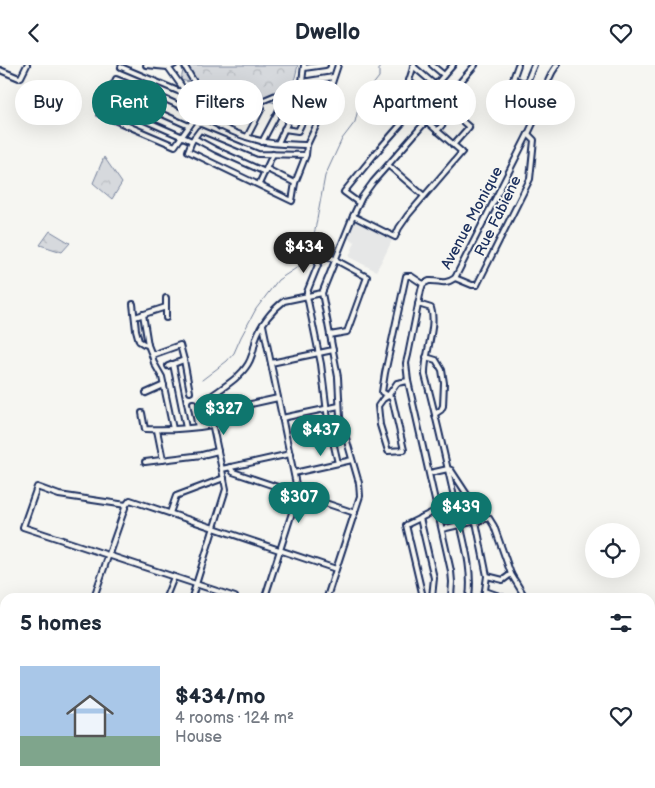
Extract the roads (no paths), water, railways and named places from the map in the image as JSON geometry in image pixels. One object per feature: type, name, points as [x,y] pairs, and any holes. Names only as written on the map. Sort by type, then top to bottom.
[{"type":"street","points":[[0,70],[15,77],[21,77],[27,65]]},
{"type":"street","points":[[146,65],[168,67],[174,65]]},
{"type":"street","points":[[184,65],[193,80]]},
{"type":"street","points":[[325,65],[304,67],[302,82],[333,77]]},
{"type":"street","points":[[332,80],[338,65]]},
{"type":"street","points":[[432,65],[444,75]]},
{"type":"street","points":[[440,80],[452,65]]},
{"type":"street","points":[[462,80],[475,65]]},
{"type":"street","points":[[515,80],[512,79],[518,65]]},
{"type":"street","points":[[528,80],[534,65]]},
{"type":"street","name":"Avenue Monique","points":[[549,80],[552,71],[557,65]]},
{"type":"street","points":[[409,80],[413,66],[430,80]]},
{"type":"street","points":[[121,67],[127,67],[177,91]]},
{"type":"street","points":[[168,67],[177,80]]},
{"type":"street","points":[[125,125],[175,147],[190,126],[167,116]]},
{"type":"street","points":[[262,142],[273,121]]},
{"type":"street","points":[[156,125],[296,183]]},
{"type":"street","points":[[216,125],[262,142],[307,145]]},
{"type":"street","points":[[248,137],[254,125]]},
{"type":"street","points":[[278,143],[286,125]]},
{"type":"street","points":[[284,129],[298,131],[301,125]]},
{"type":"street","points":[[306,155],[258,154],[200,130],[193,139],[188,151],[292,201],[306,155],[307,145],[316,125]]},
{"type":"street","points":[[359,203],[344,192],[400,125]]},
{"type":"street","points":[[328,593],[355,513],[360,489],[340,417],[338,377],[322,293],[352,216],[359,203],[373,182],[422,125]]},
{"type":"street","points":[[352,216],[395,237],[400,226],[462,152],[432,125]]},
{"type":"street","points":[[437,131],[442,125]]},
{"type":"street","points":[[454,145],[469,127],[467,125]]},
{"type":"street","name":"Avenue Monique","points":[[388,396],[382,392],[383,383],[406,275],[423,284],[433,280],[444,283],[455,278],[532,125]]},
{"type":"street","name":"Rue Fabiene","points":[[455,278],[472,285],[477,285],[530,179],[534,140],[528,134]]},
{"type":"street","points":[[259,184],[273,154]]},
{"type":"street","points":[[388,165],[424,196]]},
{"type":"street","points":[[330,335],[347,332],[367,277],[336,260],[322,255],[307,296],[319,353],[330,431],[338,463]]},
{"type":"street","points":[[423,284],[406,363],[408,381],[442,529],[452,582],[451,593]]},
{"type":"street","points":[[193,593],[226,489],[206,399],[247,366],[263,325],[278,305],[284,301],[322,293]]},
{"type":"street","points":[[166,298],[166,318]]},
{"type":"street","points":[[133,304],[139,341],[148,345]]},
{"type":"street","points":[[418,304],[431,308],[432,312],[432,329],[426,357],[425,375],[469,564],[471,585],[470,593]]},
{"type":"street","points":[[135,317],[166,307]]},
{"type":"street","points":[[144,314],[148,345],[154,363],[162,377],[172,429]]},
{"type":"street","points":[[263,325],[298,494],[266,593]]},
{"type":"street","points":[[152,355],[180,345],[190,392]]},
{"type":"street","points":[[271,363],[333,350]]},
{"type":"street","points":[[426,357],[436,360],[443,375],[443,406],[435,414]]},
{"type":"street","points":[[184,360],[171,365],[186,428]]},
{"type":"street","points":[[388,396],[392,398],[404,450],[388,451],[380,425],[378,406],[397,383],[408,381]]},
{"type":"street","points":[[146,393],[164,385]]},
{"type":"street","points":[[210,413],[278,398]]},
{"type":"street","points":[[193,403],[198,427]]},
{"type":"street","points":[[282,418],[339,406]]},
{"type":"street","points":[[142,413],[145,429],[157,430],[212,425]]},
{"type":"street","points":[[157,430],[163,460]]},
{"type":"street","points":[[145,462],[202,455],[218,451]]},
{"type":"street","points":[[222,469],[290,454]]},
{"type":"street","points":[[294,473],[352,460]]},
{"type":"street","points":[[230,467],[233,472],[355,513]]},
{"type":"street","points":[[430,473],[448,469],[453,471],[472,502],[487,576],[485,591],[491,593]]},
{"type":"street","points":[[170,513],[176,495],[224,478]]},
{"type":"street","points":[[126,505],[59,495],[37,487],[23,527],[223,593]]},
{"type":"street","points":[[96,593],[126,505],[130,499],[336,569]]},
{"type":"street","points":[[422,593],[406,525],[437,510]]},
{"type":"street","points":[[420,518],[434,578],[432,593]]},
{"type":"street","points":[[442,529],[489,518],[494,526],[511,574],[522,593]]},
{"type":"street","points":[[487,576],[503,580],[511,574]]},
{"type":"street","points":[[168,593],[174,577]]},
{"type":"waterway","points":[[202,380],[227,361],[234,353],[256,309],[278,280],[304,263],[308,249],[313,241],[325,176],[342,139],[355,122],[360,101],[379,77],[379,65]]}]
